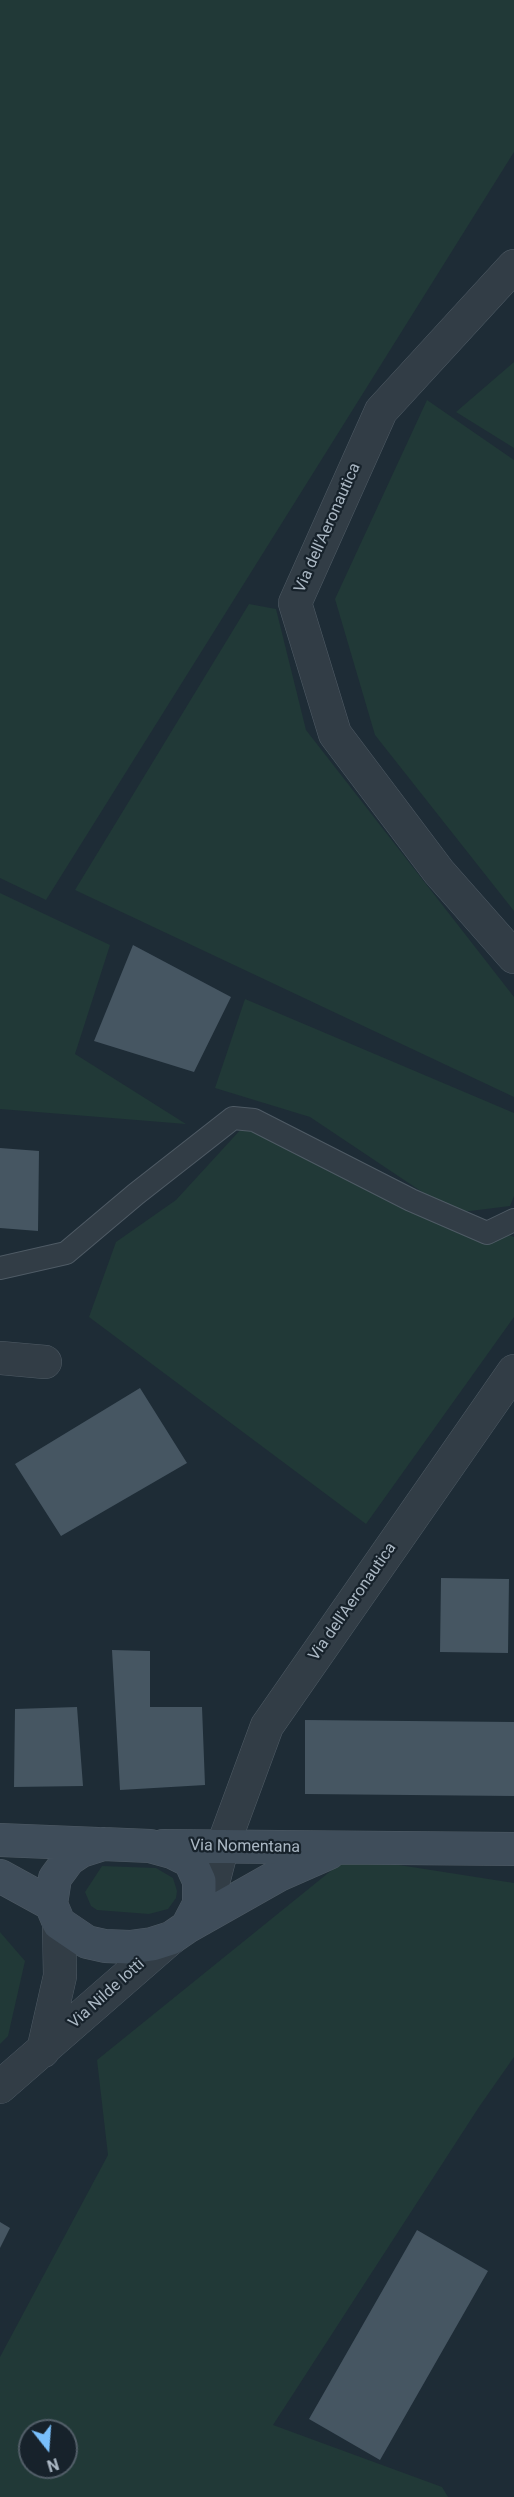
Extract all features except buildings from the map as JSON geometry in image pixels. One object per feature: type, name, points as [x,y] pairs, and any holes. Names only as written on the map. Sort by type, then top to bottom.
[{"type":"main road","points":[[0,1840],[150,1846],[172,1852],[189,1861],[199,1881],[186,1923],[130,1947],[105,1946],[87,1942],[55,1913],[0,1876]]},
{"type":"main road","points":[[55,1913],[55,1878],[69,1859],[81,1851],[102,1844]]},
{"type":"main road","name":"Via Nomentana","points":[[150,1846],[514,1849]]},
{"type":"main road","name":"Via Nomentana","points":[[186,1923],[279,1875],[340,1848]]},
{"type":"street","name":"Via dell'Aeronautica","points":[[514,266],[381,411],[295,603],[335,734],[439,872],[514,957]]},
{"type":"street","points":[[0,1358],[45,1362]]},
{"type":"street","name":"Via dell'Aeronautica","points":[[186,1923],[214,1879],[222,1848],[267,1726],[514,1371]]},
{"type":"street","name":"Via Nilde Iotti","points":[[43,2052],[60,1976],[55,1913]]},
{"type":"street","name":"Via Nilde Iotti","points":[[0,2087],[43,2052],[186,1923]]},
{"type":"lane","points":[[0,1268],[66,1253],[136,1194],[233,1118],[254,1120],[411,1200],[487,1233],[514,1220]]},
{"type":"green space","points":[[0,0],[514,0],[514,152],[46,900],[0,878]]},
{"type":"green space","points":[[514,362],[514,448],[456,412]]},
{"type":"green space","points":[[427,400],[514,460],[514,911],[375,735],[335,599]]},
{"type":"green space","points":[[249,604],[276,609],[306,730],[514,997],[514,1097],[75,890]]},
{"type":"green space","points":[[0,893],[110,945],[75,1054],[186,1124],[0,1109]]},
{"type":"green space","points":[[245,999],[514,1113],[514,1196],[510,1206],[454,1213],[514,1237],[514,1317],[366,1524],[89,1317],[116,1242],[176,1200],[243,1127],[449,1210],[310,1117],[215,1088]]},
{"type":"green space","points":[[348,1857],[514,1883],[514,2057],[479,2107],[273,2425],[442,2487],[448,2497],[0,2497],[0,2357],[108,2155],[97,2060]]},
{"type":"green space","points":[[102,1866],[156,1868],[173,1878],[177,1891],[176,1898],[168,1909],[149,1914],[97,1910],[91,1906],[85,1892]]},
{"type":"green space","points":[[0,1932],[25,1961],[8,2036],[0,2044]]}]
